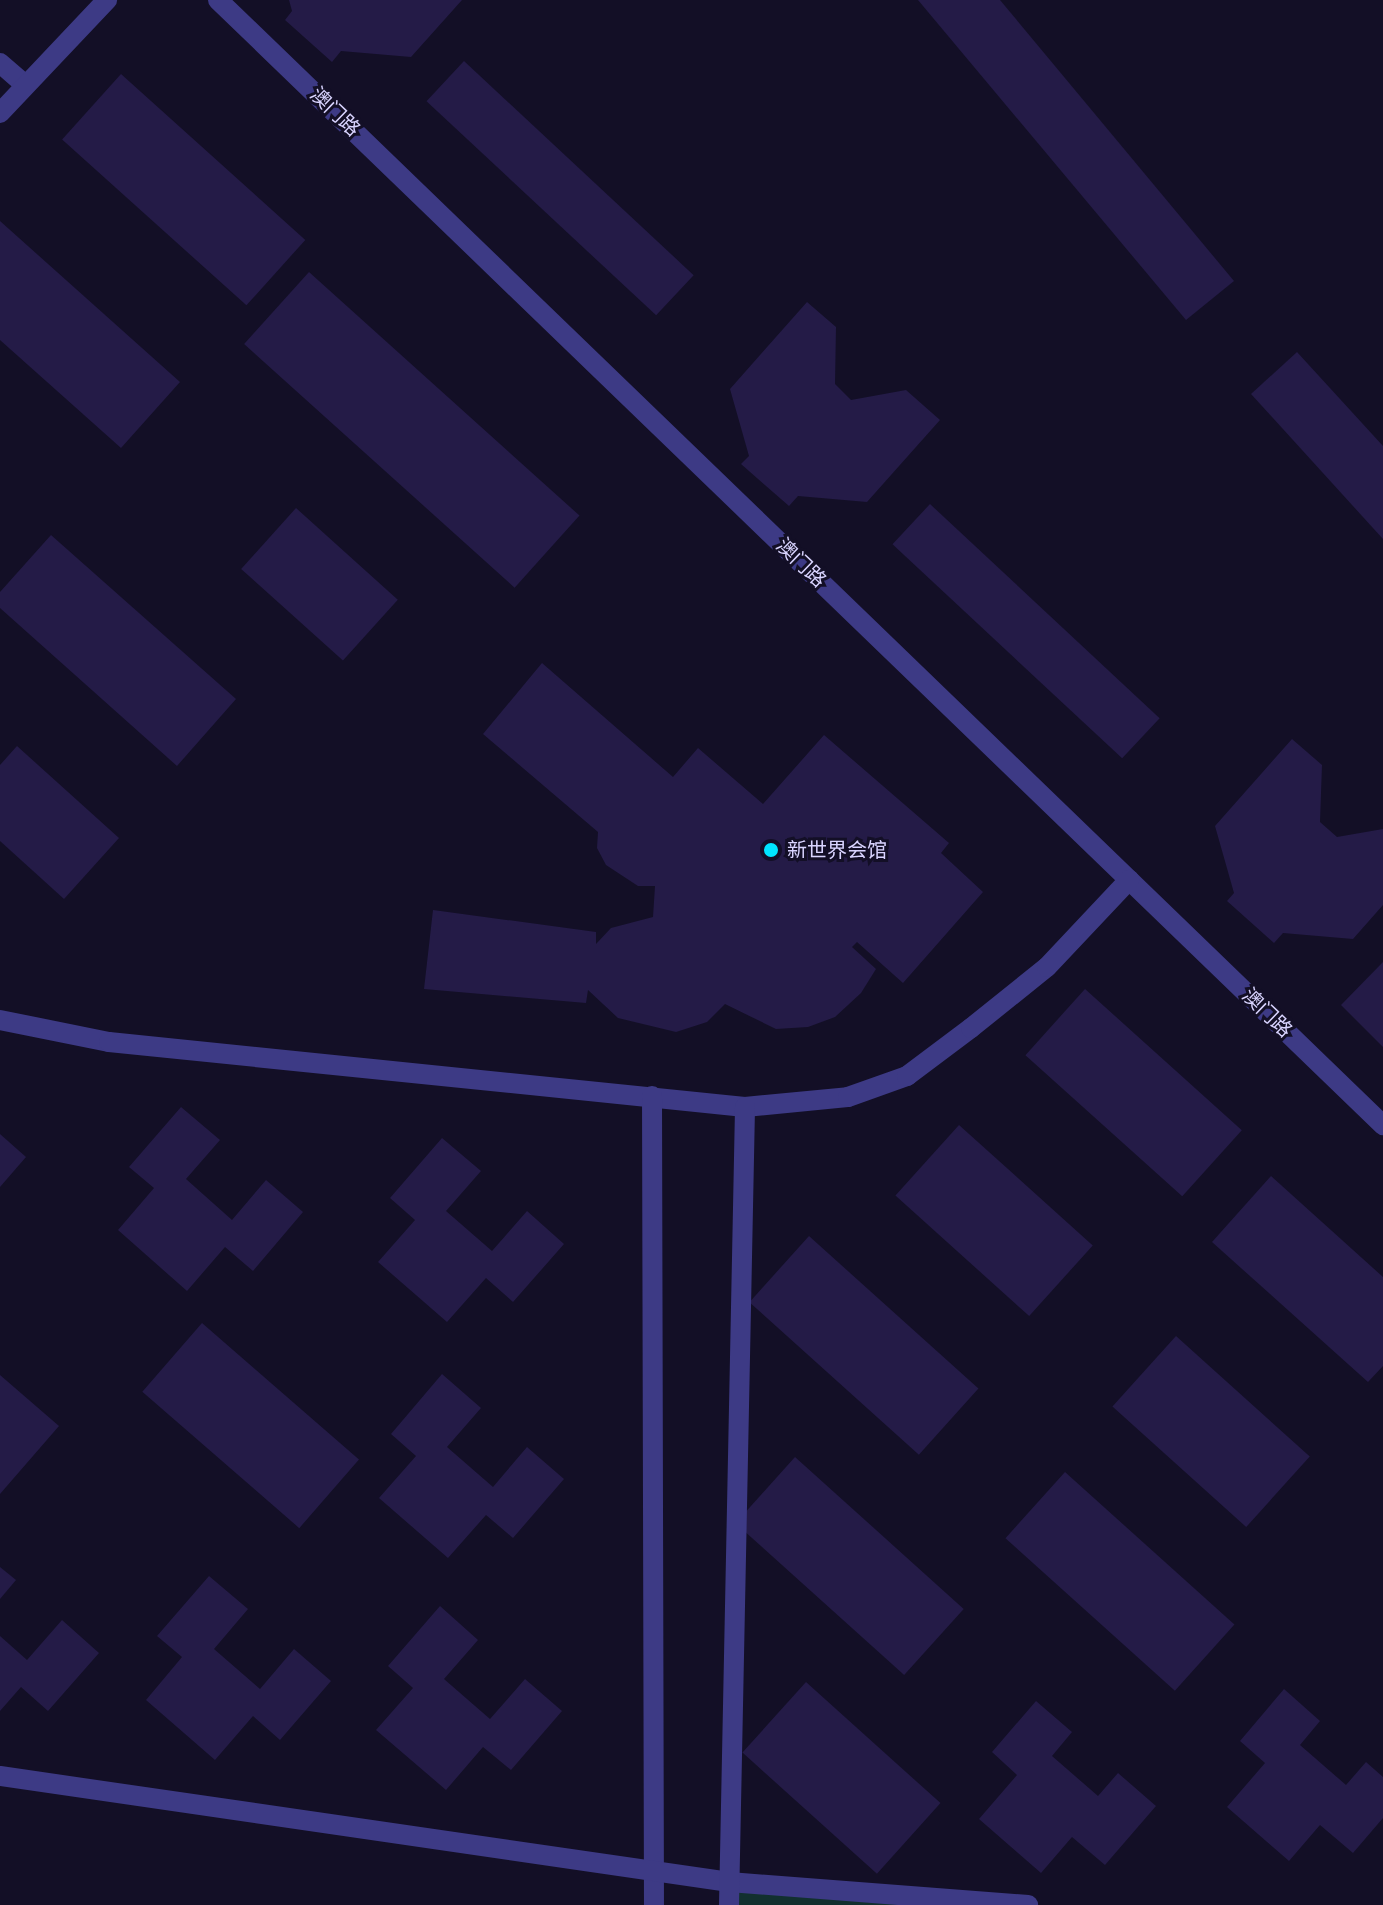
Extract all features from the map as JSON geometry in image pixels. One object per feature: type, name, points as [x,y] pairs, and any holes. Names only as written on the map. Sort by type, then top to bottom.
[{"type":"street","points":[[0,113],[107,0]]},
{"type":"street","name":"澳门路","points":[[218,0],[1383,1125]]},
{"type":"street","points":[[0,63],[25,85]]},
{"type":"street","points":[[0,1020],[109,1042],[745,1107],[848,1097],[907,1076],[1047,967],[1129,880]]},
{"type":"street","points":[[652,1096],[654,1905]]},
{"type":"street","points":[[729,1905],[745,1107]]},
{"type":"street","points":[[0,1776],[729,1882],[1028,1905]]},
{"type":"green space","points":[[729,1882],[1028,1905],[729,1905]]},
{"type":"building","points":[[289,0],[462,0],[411,57],[341,51],[332,62],[285,20],[292,11]]},
{"type":"building","points":[[918,0],[1000,0],[1234,281],[1186,320]]},
{"type":"building","points":[[464,61],[694,275],[656,315],[426,101]]},
{"type":"building","points":[[121,74],[305,240],[246,305],[62,139]]},
{"type":"building","points":[[0,221],[180,382],[121,448],[0,340]]},
{"type":"building","points":[[309,272],[580,516],[515,588],[244,344]]},
{"type":"building","points":[[807,302],[836,327],[835,384],[851,400],[906,390],[940,420],[867,502],[798,496],[789,506],[741,464],[749,456],[730,389]]},
{"type":"building","points":[[1297,352],[1383,446],[1383,539],[1251,394]]},
{"type":"building","points":[[930,504],[1160,718],[1122,758],[892,544]]},
{"type":"building","points":[[296,508],[398,600],[343,661],[241,569]]},
{"type":"building","points":[[51,535],[236,699],[177,766],[0,608],[0,592]]},
{"type":"building","name":"新世界会馆","points":[[542,663],[673,777],[698,748],[763,804],[824,735],[949,843],[941,853],[983,892],[903,983],[857,942],[852,947],[876,969],[861,993],[835,1017],[808,1027],[776,1029],[725,1004],[707,1022],[676,1032],[618,1018],[588,990],[586,1003],[424,989],[433,910],[596,932],[596,944],[611,928],[653,917],[655,886],[638,886],[606,865],[597,848],[598,832],[483,734]]},
{"type":"building","points":[[1292,739],[1322,765],[1320,822],[1337,837],[1383,829],[1383,905],[1353,939],[1283,933],[1274,943],[1227,901],[1234,893],[1215,826]]},
{"type":"building","points":[[17,746],[119,838],[64,899],[0,841],[0,765]]},
{"type":"building","points":[[1383,962],[1383,1047],[1341,1005]]},
{"type":"building","points":[[1085,989],[1242,1130],[1182,1196],[1025,1055]]},
{"type":"building","points":[[181,1107],[220,1140],[186,1179],[232,1220],[266,1180],[303,1212],[253,1271],[225,1247],[187,1291],[118,1230],[154,1188],[129,1167]]},
{"type":"building","points":[[959,1125],[1093,1245],[1029,1316],[895,1196]]},
{"type":"building","points":[[0,1134],[26,1157],[0,1187]]},
{"type":"building","points":[[442,1138],[481,1171],[446,1211],[492,1251],[527,1211],[564,1244],[513,1302],[486,1278],[447,1322],[378,1262],[415,1220],[390,1198]]},
{"type":"building","points":[[1271,1176],[1383,1277],[1383,1366],[1368,1382],[1212,1242]]},
{"type":"building","points":[[809,1236],[978,1389],[919,1455],[749,1302]]},
{"type":"building","points":[[202,1323],[359,1459],[299,1528],[142,1392]]},
{"type":"building","points":[[1176,1336],[1310,1456],[1246,1527],[1112,1407]]},
{"type":"building","points":[[442,1374],[481,1408],[447,1447],[493,1487],[527,1447],[564,1479],[513,1538],[486,1515],[448,1558],[379,1498],[416,1456],[391,1434]]},
{"type":"building","points":[[0,1375],[59,1426],[0,1494]]},
{"type":"building","points":[[795,1457],[964,1609],[904,1675],[735,1523]]},
{"type":"building","points":[[1065,1472],[1234,1625],[1175,1691],[1005,1538]]},
{"type":"building","points":[[0,1567],[16,1580],[0,1599]]},
{"type":"building","points":[[209,1576],[248,1609],[214,1649],[260,1689],[294,1649],[331,1681],[280,1740],[253,1716],[215,1760],[146,1700],[182,1657],[157,1636]]},
{"type":"building","points":[[440,1606],[478,1640],[444,1679],[490,1719],[525,1679],[562,1711],[511,1770],[483,1747],[446,1790],[376,1730],[413,1688],[388,1666]]},
{"type":"building","points":[[62,1620],[99,1653],[48,1711],[21,1687],[0,1711],[0,1636],[27,1660]]},
{"type":"building","points":[[806,1682],[941,1803],[877,1874],[742,1753]]},
{"type":"building","points":[[1284,1689],[1320,1721],[1300,1745],[1346,1785],[1366,1762],[1383,1777],[1383,1818],[1353,1853],[1320,1825],[1289,1861],[1227,1807],[1265,1763],[1240,1741]]},
{"type":"building","points":[[1036,1701],[1072,1732],[1052,1756],[1098,1796],[1118,1773],[1156,1806],[1105,1865],[1072,1837],[1041,1873],[979,1819],[1017,1775],[992,1752]]},
{"type":"place","name":"新世界会馆","points":[[771,850]]}]
